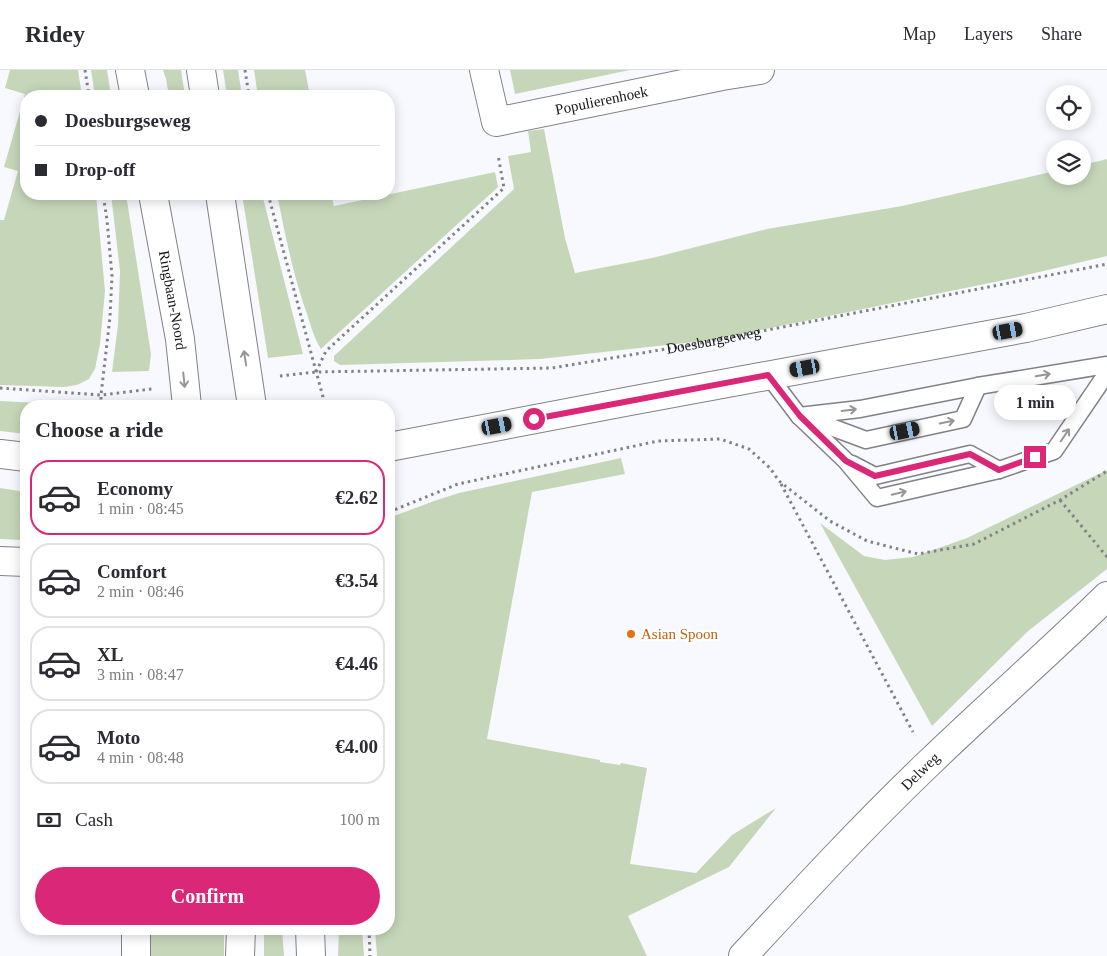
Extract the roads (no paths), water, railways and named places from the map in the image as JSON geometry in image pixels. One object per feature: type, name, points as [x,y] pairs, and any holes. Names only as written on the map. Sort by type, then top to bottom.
[{"type":"main road","points":[[130,70],[133,90]]},
{"type":"main road","points":[[201,70],[204,90]]},
{"type":"main road","name":"Populierenhoek","points":[[484,70],[496,122],[760,70]]},
{"type":"main road","name":"Ringbaan-Noord","points":[[154,200],[180,339],[186,400]]},
{"type":"main road","points":[[221,200],[251,400]]},
{"type":"main road","points":[[395,446],[1026,328],[1107,309]]},
{"type":"main road","points":[[0,454],[20,456]]},
{"type":"main road","points":[[0,561],[20,562]]},
{"type":"main road","name":"Delweg","points":[[743,956],[860,830],[929,762],[1107,596]]},
{"type":"main road","points":[[136,935],[136,956]]},
{"type":"main road","points":[[240,956],[241,935]]},
{"type":"main road","points":[[310,935],[311,956]]},
{"type":"lane","points":[[800,416],[860,409],[978,386],[1107,365]]},
{"type":"lane","points":[[768,375],[800,416],[846,461],[878,498],[999,470],[1054,451],[1107,373]]},
{"type":"lane","points":[[800,416],[866,440],[962,419],[978,386]]},
{"type":"lane","points":[[846,461],[875,476],[970,454],[999,470]]},
{"type":"place","name":"Asian Spoon","points":[[631,634]]}]
